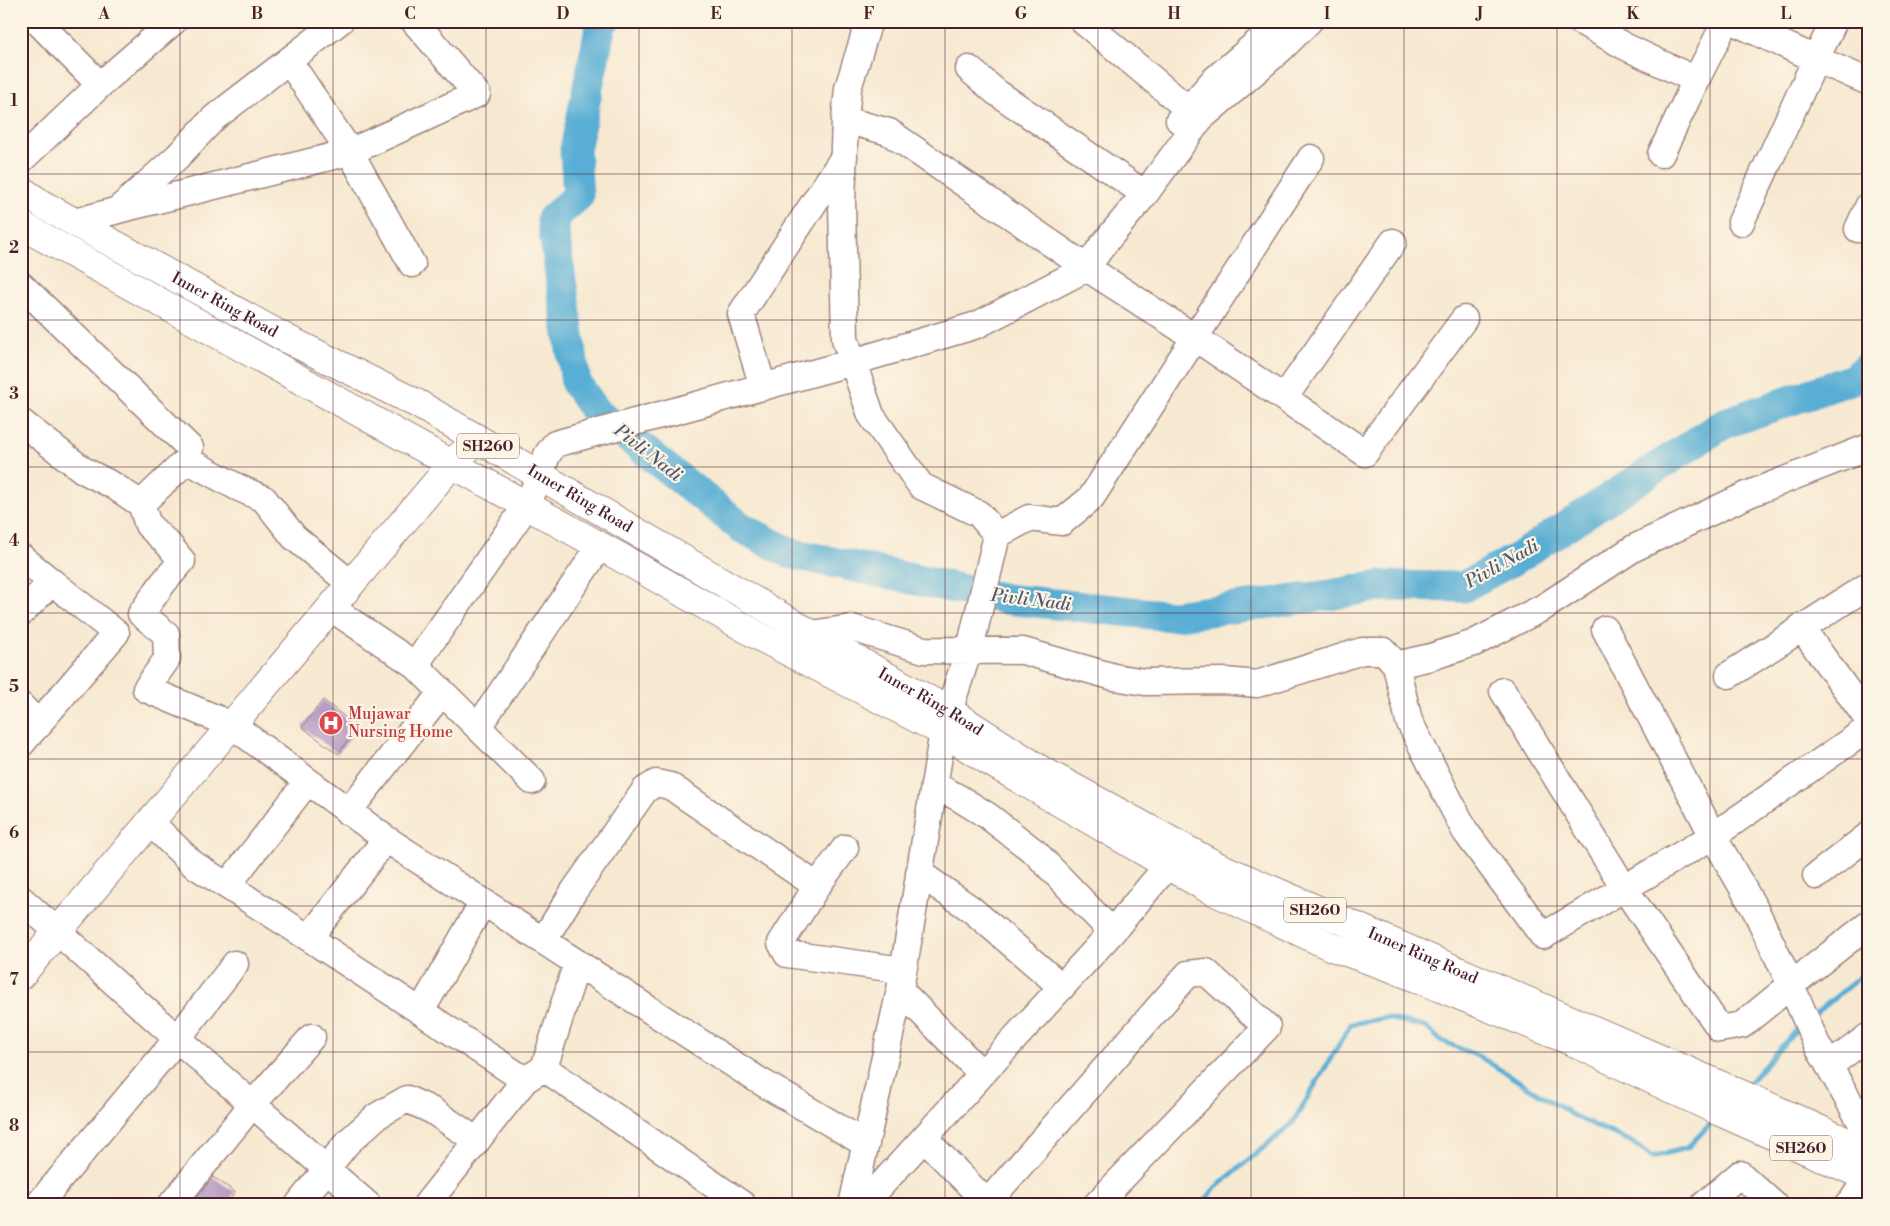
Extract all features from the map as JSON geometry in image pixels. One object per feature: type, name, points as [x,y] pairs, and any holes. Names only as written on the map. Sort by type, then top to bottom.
[{"type":"main road","name":"Inner Ring Road","points":[[21,190],[289,340],[418,404],[811,634],[946,722],[992,763],[1174,856],[1217,866],[1757,1101],[1868,1169]]},
{"type":"main road","name":"Inner Ring Road","points":[[21,226],[600,546],[766,640],[946,722]]},
{"type":"main road","points":[[21,976],[452,464],[477,439]]},
{"type":"main road","name":"Inner Ring Road","points":[[1174,856],[1205,887],[1332,947],[1392,968],[1571,1041],[1726,1115],[1868,1169]]},
{"type":"street","points":[[37,21],[100,85]]},
{"type":"street","points":[[21,160],[100,85],[174,21]]},
{"type":"street","points":[[118,210],[177,157],[214,118],[340,21]]},
{"type":"street","points":[[76,222],[350,152],[477,94],[414,21]]},
{"type":"street","points":[[869,21],[848,88],[845,120],[842,203],[845,339],[871,415],[921,486],[979,514],[997,535]]},
{"type":"street","points":[[1083,21],[1194,113]]},
{"type":"street","points":[[415,665],[527,506],[547,455],[554,444],[853,362],[978,325],[1087,268],[1194,113],[1213,80],[1268,35],[1282,21]]},
{"type":"street","points":[[1194,113],[1281,49],[1309,21]]},
{"type":"street","points":[[1580,21],[1624,46],[1696,80]]},
{"type":"street","points":[[1661,154],[1726,21]]},
{"type":"street","points":[[1732,21],[1869,82]]},
{"type":"street","points":[[1741,222],[1834,21]]},
{"type":"street","points":[[289,60],[350,152],[412,264]]},
{"type":"street","points":[[969,69],[996,92],[1139,191]]},
{"type":"street","points":[[845,120],[889,132],[1087,268],[1194,337],[1364,453],[1464,319]]},
{"type":"street","points":[[763,387],[741,314],[844,157]]},
{"type":"street","points":[[852,1205],[902,980],[946,722],[970,646],[997,535],[1030,518],[1062,522],[1091,498],[1311,158]]},
{"type":"street","points":[[1858,229],[1869,205]]},
{"type":"street","points":[[1284,398],[1393,242]]},
{"type":"street","points":[[21,285],[190,448],[187,460],[141,504]]},
{"type":"street","points":[[21,422],[83,470],[114,486],[141,504],[148,524],[169,544],[182,561],[163,583],[141,614],[116,633],[21,744]]},
{"type":"street","points":[[1396,665],[1474,643],[1544,607],[1634,548],[1749,494],[1869,447]]},
{"type":"street","points":[[187,460],[264,499],[294,537],[351,584]]},
{"type":"street","points":[[478,727],[600,546]]},
{"type":"street","points":[[21,557],[116,633]]},
{"type":"street","points":[[21,613],[52,582]]},
{"type":"street","points":[[1729,675],[1869,585]]},
{"type":"street","points":[[331,608],[415,665],[532,782]]},
{"type":"street","points":[[141,614],[166,634],[167,659],[146,689],[232,725],[386,839],[758,1080],[866,1144]]},
{"type":"street","points":[[1801,627],[1869,720]]},
{"type":"street","points":[[811,634],[852,628],[924,650],[970,646],[1023,651],[1114,677],[1145,682],[1225,681],[1257,684],[1362,651],[1384,651],[1396,665],[1409,721],[1465,831],[1544,936],[1713,836],[1869,728]]},
{"type":"street","points":[[1605,629],[1713,836],[1756,911],[1823,1056],[1869,1136]]},
{"type":"street","points":[[1503,691],[1625,889],[1720,1029],[1742,1025],[1869,924]]},
{"type":"street","points":[[348,812],[442,692]]},
{"type":"street","points":[[21,706],[39,725]]},
{"type":"street","points":[[227,886],[307,782]]},
{"type":"street","points":[[543,941],[574,891],[645,790],[656,783],[670,786],[817,886]]},
{"type":"street","points":[[934,785],[960,798],[988,816],[1036,853],[1112,932]]},
{"type":"street","points":[[150,822],[193,864],[421,1012],[534,1074],[743,1205]]},
{"type":"street","points":[[1816,876],[1869,835]]},
{"type":"street","points":[[309,938],[386,839]]},
{"type":"street","points":[[844,848],[781,942],[787,954],[902,980],[982,1074]]},
{"type":"street","points":[[863,1205],[1112,932],[1174,856]]},
{"type":"street","points":[[919,873],[971,909],[1062,987]]},
{"type":"street","points":[[21,899],[177,1040],[368,1205]]},
{"type":"street","points":[[421,1012],[483,902]]},
{"type":"street","points":[[428,1204],[477,1141],[534,1074],[577,963]]},
{"type":"street","points":[[38,1205],[177,1040],[235,964]]},
{"type":"street","points":[[924,1138],[988,1204],[1188,974],[1206,972],[1267,1027],[1096,1205]]},
{"type":"street","points":[[1823,1056],[1869,1036]]},
{"type":"street","points":[[171,1205],[252,1105],[312,1037]]},
{"type":"street","points":[[298,1205],[347,1143],[377,1116],[407,1099],[433,1111],[477,1141]]},
{"type":"street","points":[[1848,1205],[1852,1202],[1868,1169]]},
{"type":"street","points":[[1704,1205],[1740,1174],[1774,1205]]},
{"type":"building","points":[[323,700],[358,727],[338,754],[302,727]]},
{"type":"building","points":[[213,1177],[235,1192],[226,1205],[190,1205]]},
{"type":"waterway","name":"Pivli Nadi","points":[[604,21],[601,24],[575,150],[578,196],[552,219],[576,383],[597,413],[742,528],[790,553],[1006,599],[1172,616],[1330,595],[1379,586],[1463,587],[1517,558],[1725,423],[1853,379],[1869,366]]},
{"type":"waterway","points":[[1813,1016],[1869,969]]},
{"type":"waterway","points":[[1201,1205],[1215,1188],[1292,1124],[1351,1024],[1386,1018],[1426,1027],[1440,1040],[1480,1057],[1576,1117],[1630,1141],[1652,1157],[1687,1148],[1716,1118]]},
{"type":"waterway","points":[[1746,1086],[1800,1026]]},
{"type":"place","name":"Mujawar Nursing Home","points":[[331,723]]}]
